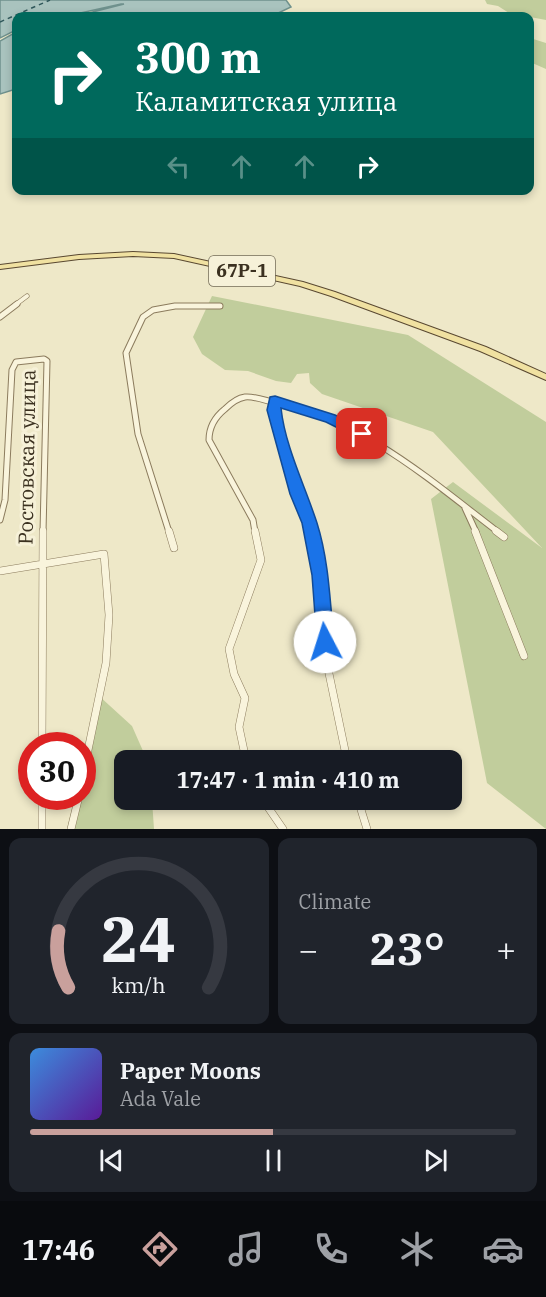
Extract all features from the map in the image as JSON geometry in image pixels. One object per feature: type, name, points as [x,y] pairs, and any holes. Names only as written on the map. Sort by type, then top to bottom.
[{"type":"main road","name":"67Р-1","points":[[0,267],[79,257],[133,254],[161,255],[207,263],[301,284],[333,294],[483,349],[546,377]]},
{"type":"street","points":[[0,317],[27,296]]},
{"type":"street","points":[[174,548],[138,434],[126,353],[143,318],[153,310],[175,306],[220,306]]},
{"type":"street","name":"Ростовская улица","points":[[0,520],[5,500],[12,368],[16,362],[44,359],[47,361],[42,563],[42,732]]},
{"type":"street","points":[[244,750],[239,727],[245,698],[234,674],[229,649],[261,560],[253,520],[209,440],[208,433],[211,424],[220,414],[246,397],[275,401],[331,418],[383,446],[504,537]]},
{"type":"street","points":[[275,401],[274,410],[298,494],[309,523],[320,575],[327,664],[345,750]]},
{"type":"street","points":[[464,507],[488,560],[524,656]]},
{"type":"street","points":[[0,571],[104,554],[109,624],[108,647],[104,682],[93,732]]},
{"type":"street","points":[[42,810],[42,829]]},
{"type":"street","points":[[71,829],[75,810]]},
{"type":"street","points":[[270,810],[283,829]]},
{"type":"street","points":[[361,810],[367,829]]},
{"type":"green space","points":[[485,0],[546,0],[546,20],[534,18],[534,12],[507,12],[498,6],[487,4]]},
{"type":"green space","points":[[534,39],[546,43],[546,69],[534,64]]},
{"type":"green space","points":[[212,296],[408,335],[546,422],[546,829],[487,783],[431,499],[453,482],[542,548],[433,432],[322,394],[310,383],[309,373],[297,374],[291,383],[276,381],[248,371],[225,370],[202,354],[193,337]]},
{"type":"green space","points":[[98,695],[132,726],[143,750],[114,750],[114,810],[153,810],[154,829],[67,829],[72,810],[96,810],[96,732],[90,732]]},
{"type":"water","points":[[0,0],[286,0],[291,7],[280,12],[93,12],[124,4],[121,4],[85,12],[12,12],[12,32],[0,38]]},
{"type":"water","points":[[12,34],[12,90],[0,94],[0,41]]},
{"type":"ferry route","points":[[23,12],[50,0]]},
{"type":"ferry route","points":[[0,22],[12,17]]},
{"type":"route","points":[[325,642],[320,575],[309,523],[298,494],[274,410],[275,401],[331,418],[362,434]]}]
